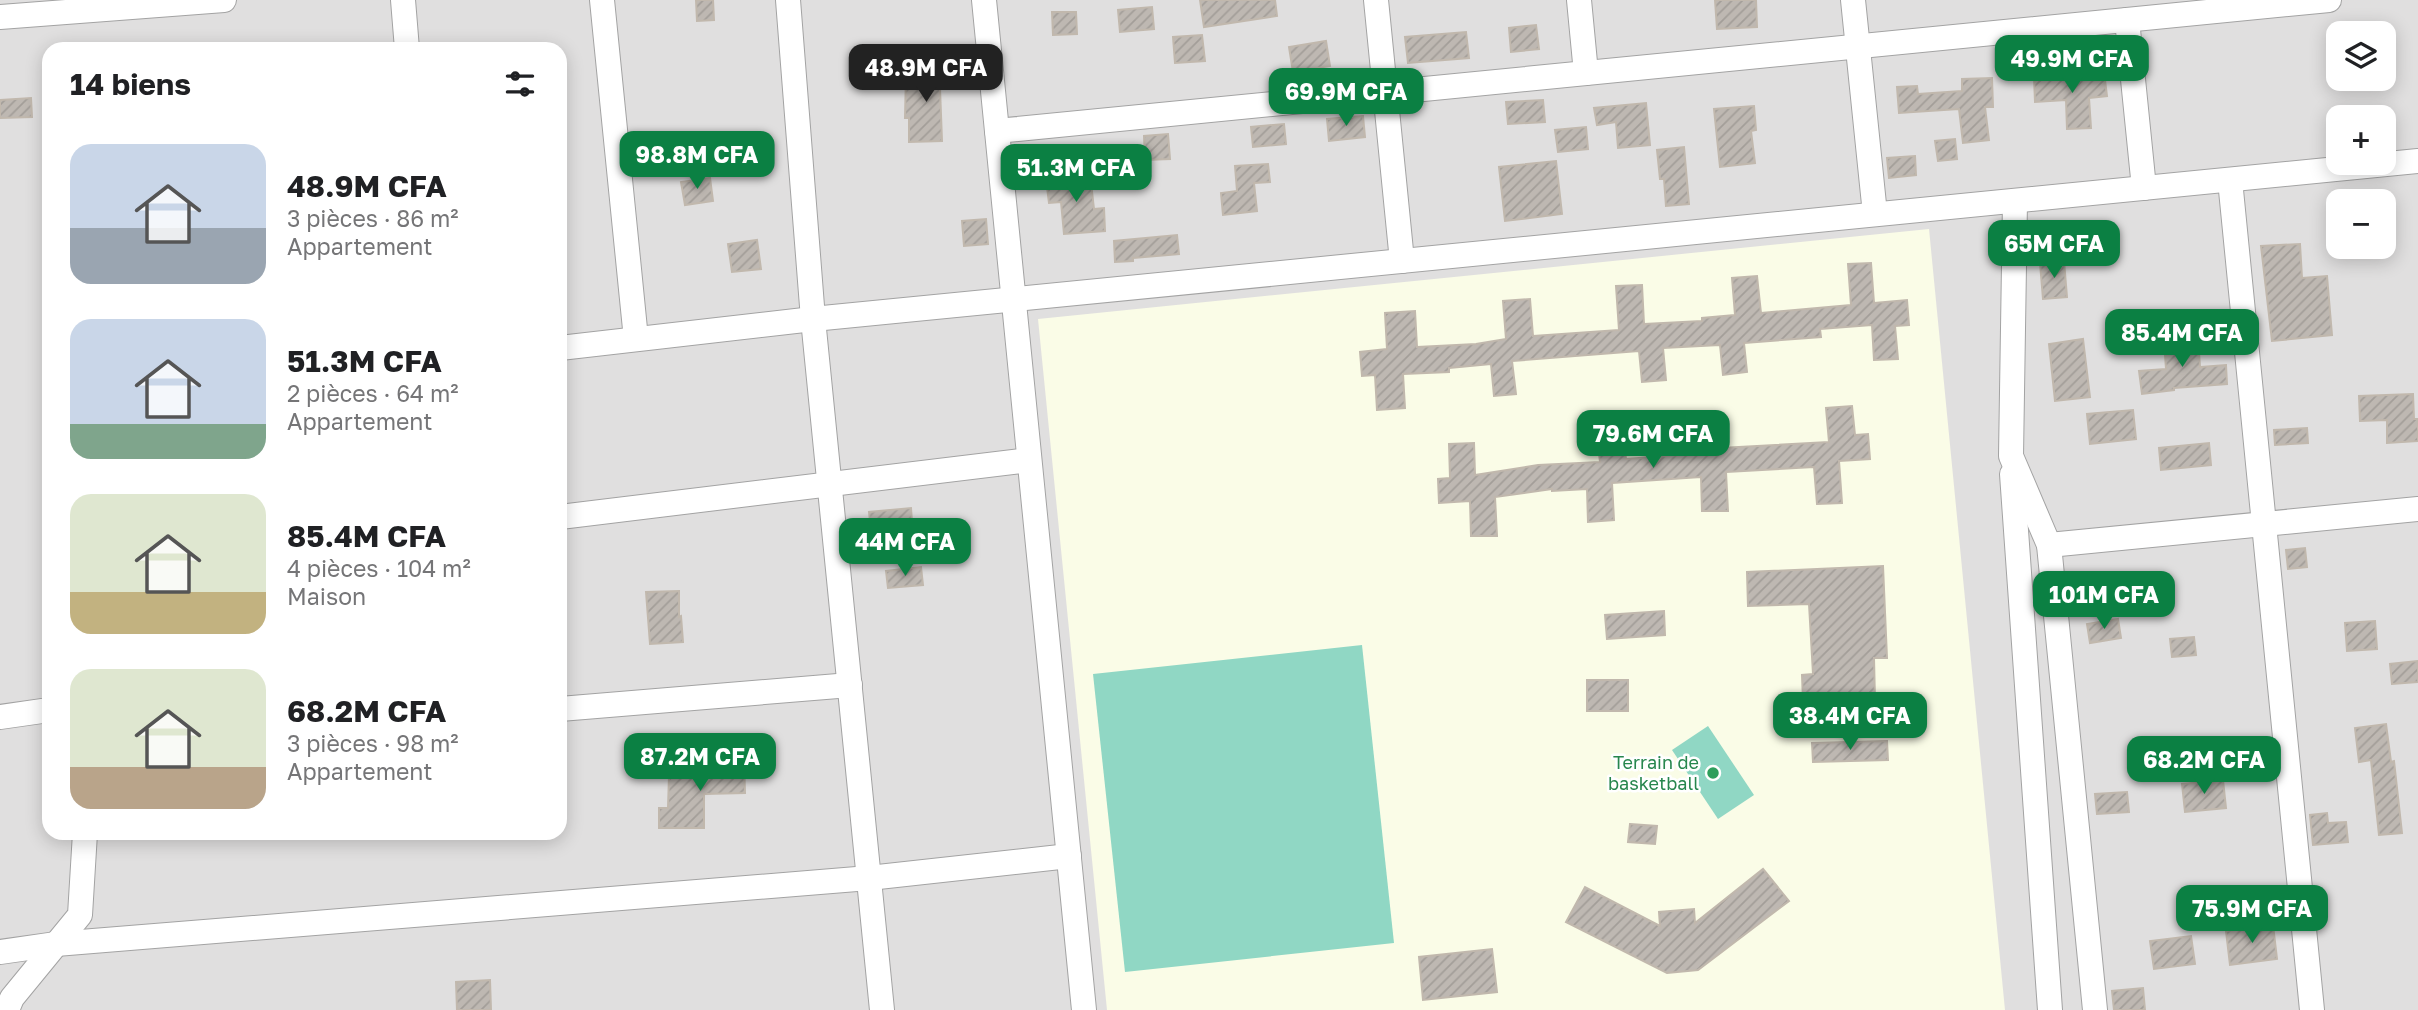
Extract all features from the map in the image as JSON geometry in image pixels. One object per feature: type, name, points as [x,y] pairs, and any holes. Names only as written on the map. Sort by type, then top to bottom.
[{"type":"street","points":[[0,18],[225,0]]},
{"type":"street","points":[[403,0],[406,42]]},
{"type":"street","points":[[602,0],[636,340]]},
{"type":"street","points":[[788,0],[813,319],[882,1010]]},
{"type":"street","points":[[984,0],[1084,1010]]},
{"type":"street","points":[[1376,0],[1402,261]]},
{"type":"street","points":[[1579,0],[1587,73]]},
{"type":"street","points":[[1853,0],[1875,214]]},
{"type":"street","points":[[996,131],[2127,20],[2238,4],[2329,0]]},
{"type":"street","points":[[2127,20],[2144,188]]},
{"type":"street","points":[[567,347],[813,319],[2418,161]]},
{"type":"street","points":[[2230,180],[2312,1010]]},
{"type":"street","points":[[2014,201],[2011,456],[2050,1010]]},
{"type":"street","points":[[2011,456],[2049,545],[2095,1010]]},
{"type":"street","points":[[567,516],[1029,460]]},
{"type":"street","points":[[2049,545],[2418,509]]},
{"type":"street","points":[[567,708],[850,685]]},
{"type":"street","points":[[0,717],[42,711]]},
{"type":"street","points":[[7,1010],[12,998],[80,915],[85,840]]},
{"type":"street","points":[[0,952],[56,944],[869,878],[1069,856]]},
{"type":"shaded area","points":[[0,0],[2418,0],[2418,1010],[0,1010]]},
{"type":"shaded area","points":[[1929,229],[2005,1010],[1107,1010],[1038,319]]},
{"type":"green space","points":[[1362,645],[1394,943],[1125,972],[1093,674]]},
{"type":"green space","name":"Terrain de basketball","points":[[1708,726],[1754,795],[1718,819],[1672,750]]},
{"type":"building","points":[[696,0],[713,0],[714,20],[697,21]]},
{"type":"building","points":[[1200,0],[1275,0],[1277,16],[1204,27]]},
{"type":"building","points":[[1715,0],[1756,0],[1757,27],[1717,29]]},
{"type":"building","points":[[1152,7],[1154,29],[1120,32],[1118,10]]},
{"type":"building","points":[[1052,12],[1076,12],[1077,34],[1053,35]]},
{"type":"building","points":[[1536,25],[1539,49],[1511,52],[1509,28]]},
{"type":"building","points":[[1466,32],[1469,58],[1408,63],[1405,37]]},
{"type":"building","points":[[1202,35],[1205,61],[1175,63],[1173,37]]},
{"type":"building","points":[[1326,41],[1330,66],[1293,72],[1289,47]]},
{"type":"building","points":[[889,46],[892,73],[856,76],[853,50]]},
{"type":"building","points":[[953,69],[955,87],[940,88],[942,141],[909,142],[909,118],[905,118],[906,73]]},
{"type":"building","points":[[2104,72],[2107,96],[2089,98],[2091,128],[2067,129],[2066,100],[2035,102],[2034,77]]},
{"type":"building","points":[[1992,78],[1993,107],[1985,107],[1989,140],[1963,143],[1959,109],[1899,113],[1897,87],[1917,86],[1918,94],[1962,91],[1962,79]]},
{"type":"building","points":[[31,98],[32,117],[0,118],[0,100]]},
{"type":"building","points":[[1543,100],[1545,122],[1508,124],[1506,102]]},
{"type":"building","points":[[1646,103],[1650,145],[1618,148],[1616,122],[1597,125],[1594,108]]},
{"type":"building","points":[[1754,106],[1756,130],[1751,131],[1755,163],[1720,167],[1714,109]]},
{"type":"building","points":[[1363,116],[1365,137],[1329,141],[1327,119]]},
{"type":"building","points":[[1284,124],[1286,144],[1253,147],[1251,127]]},
{"type":"building","points":[[1586,127],[1588,149],[1558,152],[1555,130]]},
{"type":"building","points":[[1168,134],[1170,159],[1145,160],[1144,136]]},
{"type":"building","points":[[1955,139],[1957,159],[1938,161],[1935,141]]},
{"type":"building","points":[[1684,147],[1689,204],[1666,206],[1664,179],[1660,179],[1657,150]]},
{"type":"building","points":[[1915,156],[1916,175],[1889,178],[1887,158]]},
{"type":"building","points":[[1556,161],[1562,214],[1505,221],[1499,167]]},
{"type":"building","points":[[1268,164],[1270,182],[1254,183],[1257,211],[1223,215],[1221,193],[1237,191],[1235,166]]},
{"type":"building","points":[[1090,174],[1094,209],[1104,208],[1105,231],[1064,234],[1061,202],[1049,203],[1046,179]]},
{"type":"building","points":[[710,178],[713,201],[685,205],[681,182]]},
{"type":"building","points":[[986,219],[988,244],[964,246],[962,221]]},
{"type":"building","points":[[1177,235],[1179,254],[1115,262],[1114,241]]},
{"type":"building","points":[[757,240],[761,269],[732,272],[728,244]]},
{"type":"building","points":[[2300,244],[2302,278],[2327,276],[2332,335],[2272,341],[2261,246]]},
{"type":"building","points":[[2064,261],[2067,297],[2043,299],[2040,263]]},
{"type":"building","points":[[1871,263],[1874,303],[1907,300],[1909,325],[1895,326],[1898,359],[1874,360],[1872,325],[1820,329],[1821,337],[1744,343],[1747,372],[1723,375],[1720,345],[1663,348],[1666,380],[1642,382],[1639,351],[1512,361],[1516,394],[1494,396],[1491,364],[1449,368],[1449,372],[1403,374],[1405,408],[1377,410],[1375,375],[1362,376],[1360,352],[1387,349],[1385,313],[1415,311],[1417,347],[1476,344],[1506,339],[1503,301],[1530,299],[1533,336],[1619,330],[1616,286],[1642,285],[1644,324],[1702,321],[1702,318],[1735,315],[1732,278],[1757,276],[1761,313],[1851,305],[1848,264]]},
{"type":"building","points":[[2198,337],[2200,367],[2226,365],[2227,384],[2174,388],[2142,394],[2139,371],[2166,369],[2164,340]]},
{"type":"building","points":[[2083,339],[2090,397],[2055,401],[2049,344]]},
{"type":"building","points":[[2413,394],[2414,419],[2418,419],[2418,441],[2387,443],[2387,420],[2360,421],[2359,396]]},
{"type":"building","points":[[1852,406],[1855,435],[1868,434],[1870,459],[1839,461],[1842,503],[1817,504],[1814,467],[1726,472],[1728,511],[1702,511],[1701,477],[1612,483],[1614,520],[1588,522],[1587,489],[1552,489],[1495,497],[1497,536],[1471,536],[1470,501],[1439,503],[1438,479],[1450,478],[1449,444],[1474,443],[1475,475],[1538,465],[1600,462],[1596,428],[1622,425],[1626,459],[1678,455],[1675,422],[1700,420],[1702,449],[1829,442],[1826,408]]},
{"type":"building","points":[[2133,410],[2136,439],[2090,444],[2087,414]]},
{"type":"building","points":[[2307,428],[2308,443],[2275,445],[2274,430]]},
{"type":"building","points":[[2209,443],[2211,465],[2161,470],[2159,448]]},
{"type":"building","points":[[911,508],[913,536],[872,540],[869,512]]},
{"type":"building","points":[[2305,548],[2307,567],[2288,569],[2286,550]]},
{"type":"building","points":[[1883,566],[1887,658],[1874,658],[1875,700],[1803,701],[1802,675],[1813,674],[1809,604],[1748,606],[1747,572]]},
{"type":"building","points":[[921,567],[923,585],[888,588],[886,571]]},
{"type":"building","points":[[679,591],[683,642],[650,644],[646,592]]},
{"type":"building","points":[[1664,611],[1665,635],[1607,639],[1605,615]]},
{"type":"building","points":[[2118,619],[2121,638],[2090,643],[2087,624]]},
{"type":"building","points":[[2375,621],[2377,649],[2347,651],[2345,623]]},
{"type":"building","points":[[2194,637],[2196,655],[2172,657],[2170,639]]},
{"type":"building","points":[[2418,661],[2418,682],[2392,684],[2390,664]]},
{"type":"building","points":[[1587,680],[1628,680],[1628,711],[1587,711]]},
{"type":"building","points":[[2386,724],[2391,762],[2394,761],[2402,833],[2379,835],[2371,760],[2359,762],[2355,728]]},
{"type":"building","points":[[1887,741],[1888,760],[1813,762],[1812,743]]},
{"type":"building","points":[[2267,752],[2270,770],[2241,774],[2239,756]]},
{"type":"building","points":[[744,759],[745,793],[704,794],[704,828],[659,828],[659,808],[668,808],[669,775],[707,776],[707,760]]},
{"type":"building","points":[[2223,780],[2226,808],[2185,812],[2182,784]]},
{"type":"building","points":[[2127,792],[2129,812],[2097,814],[2095,794]]},
{"type":"building","points":[[2327,813],[2328,823],[2346,822],[2348,842],[2313,845],[2310,815]]},
{"type":"building","points":[[1630,824],[1657,826],[1655,844],[1628,842]]},
{"type":"building","points":[[1763,869],[1789,901],[1698,970],[1667,973],[1566,922],[1585,887],[1660,926],[1659,912],[1694,909],[1695,923]]},
{"type":"building","points":[[2273,925],[2277,959],[2230,965],[2226,931]]},
{"type":"building","points":[[2191,936],[2195,964],[2154,969],[2150,941]]},
{"type":"building","points":[[1492,949],[1497,992],[1423,1000],[1419,957]]},
{"type":"building","points":[[490,980],[491,1010],[457,1010],[456,982]]},
{"type":"building","points":[[2143,988],[2145,1010],[2114,1010],[2112,991]]},
{"type":"place","name":"Terrain de basketball","points":[[1713,773]]}]
